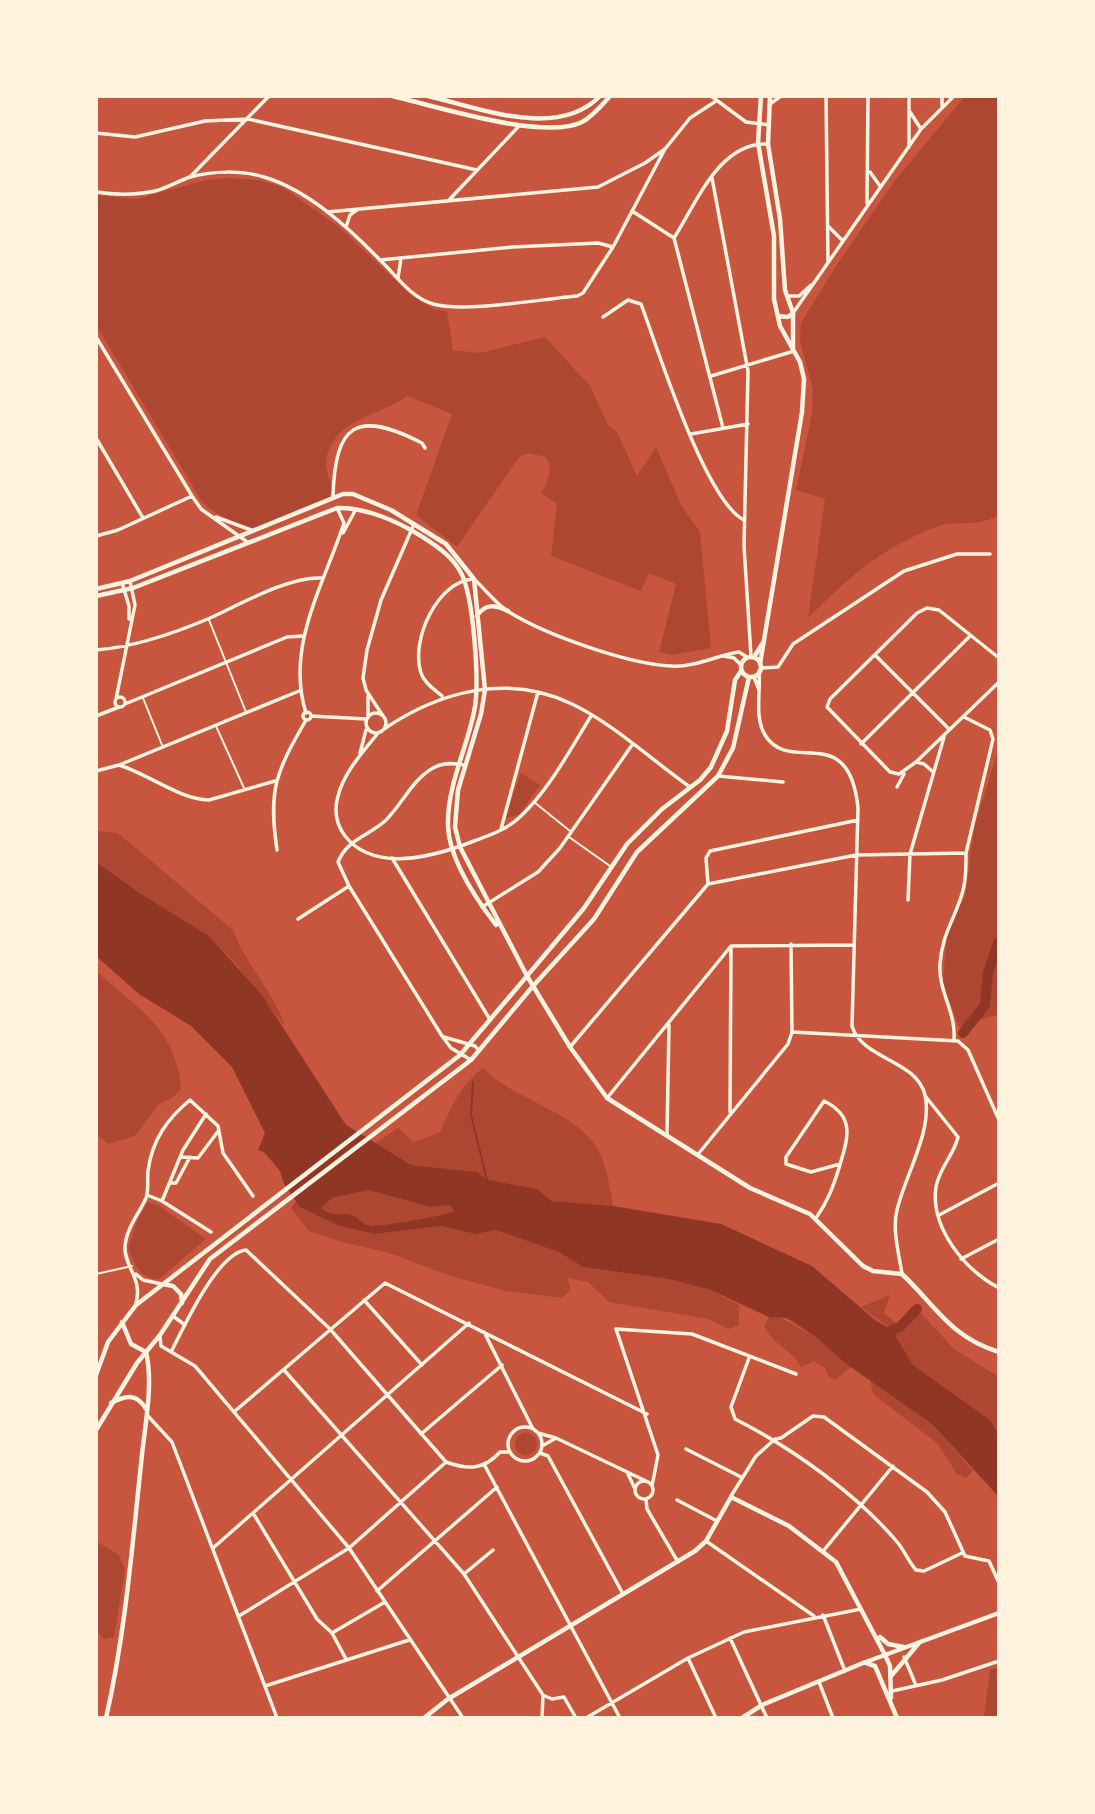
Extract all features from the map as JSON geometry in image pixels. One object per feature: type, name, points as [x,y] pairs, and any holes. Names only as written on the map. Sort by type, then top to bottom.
[{"type":"street","points":[[190,177],[269,96]]},
{"type":"street","points":[[392,96],[520,125],[561,128],[583,121],[610,96]]},
{"type":"street","points":[[428,96],[538,120],[579,113],[600,96]]},
{"type":"street","points":[[711,96],[741,119],[759,126],[769,125]]},
{"type":"street","points":[[761,96],[758,143],[774,236],[774,299],[777,315],[804,379],[803,412],[760,668],[759,722],[770,741],[784,750],[834,757],[850,771],[857,797],[858,820],[851,1019],[855,1034],[879,1054],[909,1072],[958,1137],[936,1188],[939,1215],[961,1259],[972,1272],[999,1288]]},
{"type":"street","points":[[770,96],[768,144],[780,219],[787,296],[793,313],[793,350]]},
{"type":"street","points":[[770,104],[781,96]]},
{"type":"street","points":[[826,96],[828,262]]},
{"type":"street","points":[[867,205],[868,96]]},
{"type":"street","points":[[909,96],[909,147]]},
{"type":"street","points":[[942,96],[942,108]]},
{"type":"street","points":[[777,315],[788,317],[793,313],[921,129],[953,97]]},
{"type":"street","points":[[96,192],[134,194],[157,191],[190,177],[228,172],[265,177],[286,186],[327,212],[417,296],[443,305],[577,296],[586,290],[613,247],[665,149],[690,118],[716,101]]},
{"type":"street","points":[[909,110],[921,129]]},
{"type":"street","points":[[96,133],[135,137],[205,121],[248,119],[477,170]]},
{"type":"street","points":[[447,201],[520,125]]},
{"type":"street","points":[[674,238],[729,155],[758,143],[768,144]]},
{"type":"street","points":[[327,212],[598,187],[645,163],[665,149]]},
{"type":"street","points":[[869,170],[880,186]]},
{"type":"street","points":[[712,178],[748,364],[744,520],[751,657]]},
{"type":"street","points":[[346,227],[350,215],[360,208]]},
{"type":"street","points":[[632,211],[674,238],[723,428]]},
{"type":"street","points":[[827,224],[843,240]]},
{"type":"street","points":[[380,260],[513,247],[598,243],[613,247]]},
{"type":"street","points":[[398,278],[401,258]]},
{"type":"street","points":[[774,299],[799,296],[817,279]]},
{"type":"street","points":[[603,317],[628,300],[641,304],[691,434],[724,503],[733,514],[744,520]]},
{"type":"street","points":[[96,337],[201,509],[236,528],[252,530]]},
{"type":"street","points":[[711,376],[793,350]]},
{"type":"street","points":[[691,434],[748,424]]},
{"type":"street","points":[[400,718],[384,717],[377,713],[355,720],[311,716],[306,713],[299,691],[303,636],[344,523],[334,498],[335,456],[348,433],[360,427],[390,427],[422,443],[425,448]]},
{"type":"street","points":[[96,438],[143,518]]},
{"type":"street","points":[[96,589],[130,581],[344,494],[359,497],[414,524],[454,551],[474,579],[508,611]]},
{"type":"street","points":[[96,536],[191,496]]},
{"type":"street","points":[[339,537],[357,509],[359,497]]},
{"type":"street","points":[[96,596],[133,588],[246,541],[337,508],[357,509],[414,531],[448,555],[465,579],[477,690],[462,764],[455,827],[460,847],[503,934],[569,1047],[607,1098],[699,1153],[750,1188],[816,1218],[863,1266],[873,1271],[901,1274]]},
{"type":"street","points":[[211,515],[246,541]]},
{"type":"street","points":[[358,758],[367,718],[363,678],[374,622],[394,566],[414,531],[414,524]]},
{"type":"street","points":[[96,1430],[110,1403],[182,1303],[209,1259],[376,1136],[479,1051],[594,919],[637,852],[718,776],[733,748],[752,677],[760,668],[778,667],[793,643],[904,571],[957,554],[990,554]]},
{"type":"street","points":[[96,650],[124,648],[208,619],[253,597],[309,579],[322,578]]},
{"type":"street","points":[[442,696],[426,683],[420,672],[420,651],[431,612],[456,582],[474,579]]},
{"type":"street","points":[[474,579],[485,690],[449,807],[448,829],[453,849],[482,907],[503,934]]},
{"type":"street","points":[[118,706],[117,685],[135,605],[130,581]]},
{"type":"street","points":[[122,583],[129,606],[128,632]]},
{"type":"street","points":[[476,617],[481,609],[490,605],[565,638],[672,667],[739,652],[751,657],[760,668]]},
{"type":"street","points":[[905,772],[890,772],[861,744],[827,707],[830,699],[917,613],[927,608],[939,610],[969,637],[999,658]]},
{"type":"street","points":[[116,699],[142,697],[226,664],[287,636],[303,636]]},
{"type":"street","points":[[740,664],[751,657],[766,637]]},
{"type":"street","points":[[861,744],[969,637]]},
{"type":"street","points":[[96,1375],[108,1342],[136,1305],[460,1055],[467,1043],[584,908],[626,844],[711,767],[727,731],[735,680],[741,671],[740,664],[734,658],[717,656]]},
{"type":"street","points":[[876,656],[949,730]]},
{"type":"street","points":[[741,671],[752,677],[760,692]]},
{"type":"street","points":[[897,787],[905,772],[999,682]]},
{"type":"street","points":[[117,685],[124,700]]},
{"type":"street","points":[[366,690],[384,717],[384,729]]},
{"type":"street","points":[[591,716],[555,773],[520,817],[500,830],[460,847],[420,857],[368,855],[350,842],[337,820],[335,808],[343,783],[378,733],[442,696],[477,690],[538,692],[574,705],[591,716],[690,787]]},
{"type":"street","points":[[96,771],[119,765],[299,691]]},
{"type":"street","points":[[500,830],[538,692]]},
{"type":"street","points":[[96,716],[118,706],[124,700]]},
{"type":"street","points":[[306,713],[303,717],[306,720]]},
{"type":"street","points":[[277,850],[273,826],[275,780],[306,720],[311,716]]},
{"type":"street","points":[[954,1039],[954,1020],[941,984],[940,964],[944,934],[962,895],[966,853],[993,739],[990,730],[964,716]]},
{"type":"street","points":[[355,720],[378,733]]},
{"type":"street","points":[[908,900],[910,854],[944,735]]},
{"type":"street","points":[[482,907],[538,872],[570,835],[632,745]]},
{"type":"street","points":[[916,762],[924,764],[933,772]]},
{"type":"street","points":[[462,764],[442,763],[431,769],[406,792],[387,818],[372,831],[350,842],[338,862],[349,886],[442,1036],[460,1055],[471,1060]]},
{"type":"street","points":[[119,765],[143,772],[198,799],[209,800],[275,780]]},
{"type":"street","points":[[718,776],[783,782]]},
{"type":"street","points":[[678,797],[678,803],[685,807]]},
{"type":"street","points":[[662,809],[670,812],[670,820]]},
{"type":"street","points":[[708,884],[706,858],[714,849],[858,820]]},
{"type":"street","points":[[569,1047],[708,884],[856,855],[966,853]]},
{"type":"street","points":[[392,858],[489,1018]]},
{"type":"street","points":[[298,919],[349,886]]},
{"type":"street","points":[[699,1153],[788,1044],[792,1032],[791,944]]},
{"type":"street","points":[[607,1098],[731,946],[853,945]]},
{"type":"street","points":[[730,1113],[731,946]]},
{"type":"street","points":[[667,1134],[669,1023]]},
{"type":"street","points":[[792,1032],[954,1039],[968,1050],[999,1120]]},
{"type":"street","points":[[442,1036],[467,1043],[479,1051]]},
{"type":"street","points":[[925,1096],[923,1129],[896,1211],[901,1274],[943,1321],[964,1337],[999,1352]]},
{"type":"street","points":[[136,1305],[139,1286],[125,1248],[134,1218],[147,1195],[149,1163],[159,1133],[174,1114],[191,1100],[219,1130],[223,1153],[253,1196]]},
{"type":"street","points":[[816,1218],[830,1198],[848,1143],[848,1131],[838,1110],[824,1101],[786,1157],[786,1164],[811,1172],[840,1164]]},
{"type":"street","points":[[162,1201],[180,1157],[206,1114]]},
{"type":"street","points":[[180,1157],[198,1158],[219,1130]]},
{"type":"street","points":[[169,1183],[176,1183],[190,1157]]},
{"type":"street","points":[[939,1215],[999,1182]]},
{"type":"street","points":[[147,1195],[162,1201],[211,1232]]},
{"type":"street","points":[[961,1259],[999,1239]]},
{"type":"street","points":[[171,1352],[222,1263],[235,1251],[246,1250],[330,1329],[446,1462],[460,1467],[485,1465],[508,1445],[513,1432],[533,1429]]},
{"type":"street","points":[[135,1272],[144,1280],[173,1286],[181,1294],[182,1303]]},
{"type":"street","points":[[235,1411],[385,1283],[647,1414]]},
{"type":"street","points":[[364,1300],[422,1365]]},
{"type":"street","points":[[173,1316],[185,1325]]},
{"type":"street","points":[[106,1718],[129,1569],[149,1362],[146,1352],[131,1344],[122,1322]]},
{"type":"street","points":[[213,1548],[469,1323]]},
{"type":"street","points":[[646,1499],[652,1494],[658,1455],[647,1414],[616,1329],[692,1334],[796,1374]]},
{"type":"street","points":[[483,1330],[533,1429],[652,1486]]},
{"type":"street","points":[[160,1335],[162,1346],[194,1366],[349,1548],[463,1718]]},
{"type":"street","points":[[749,1358],[731,1413],[775,1439],[859,1503],[900,1546],[914,1569],[921,1572],[963,1552]]},
{"type":"street","points":[[421,1434],[502,1366]]},
{"type":"street","points":[[284,1370],[464,1574],[543,1695],[542,1718]]},
{"type":"street","points":[[110,1403],[124,1396],[141,1400],[146,1411],[172,1443],[277,1718]]},
{"type":"street","points":[[425,1718],[448,1699],[678,1562],[706,1541],[741,1477],[756,1456],[775,1439],[781,1438],[813,1416],[824,1416],[927,1492],[945,1512],[963,1552],[970,1560],[978,1558],[989,1562],[999,1583]]},
{"type":"street","points":[[508,1445],[510,1452],[521,1461],[528,1461],[540,1453],[542,1446],[538,1433]]},
{"type":"street","points":[[542,1446],[556,1438]]},
{"type":"street","points":[[686,1449],[741,1477]]},
{"type":"street","points":[[500,1452],[510,1452]]},
{"type":"street","points":[[540,1453],[548,1456],[623,1594]]},
{"type":"street","points":[[239,1616],[349,1548],[446,1462]]},
{"type":"street","points":[[485,1465],[620,1718]]},
{"type":"street","points":[[824,1550],[859,1503],[893,1466]]},
{"type":"street","points":[[627,1472],[638,1497],[646,1499]]},
{"type":"street","points":[[635,1490],[640,1482],[646,1481]]},
{"type":"street","points":[[377,1591],[497,1487]]},
{"type":"street","points":[[731,1497],[789,1526],[824,1550],[844,1573],[861,1609],[877,1634],[885,1655],[891,1676],[891,1702]]},
{"type":"street","points":[[646,1499],[647,1508],[678,1562]]},
{"type":"street","points":[[677,1500],[717,1521]]},
{"type":"street","points":[[253,1513],[317,1619],[332,1633],[346,1659]]},
{"type":"street","points":[[706,1541],[815,1617]]},
{"type":"street","points":[[464,1574],[493,1550]]},
{"type":"street","points":[[332,1633],[385,1602]]},
{"type":"street","points":[[586,1718],[688,1658],[730,1638],[823,1615],[861,1609]]},
{"type":"street","points":[[742,1718],[762,1705],[863,1662],[999,1613]]},
{"type":"street","points":[[823,1615],[845,1671]]},
{"type":"street","points":[[877,1634],[888,1644],[904,1647]]},
{"type":"street","points":[[730,1638],[767,1718]]},
{"type":"street","points":[[265,1686],[409,1640]]},
{"type":"street","points":[[891,1676],[904,1657],[921,1642]]},
{"type":"street","points":[[904,1657],[915,1683]]},
{"type":"street","points":[[688,1658],[716,1718]]},
{"type":"street","points":[[892,1691],[915,1683],[942,1680],[999,1661]]},
{"type":"street","points":[[863,1662],[875,1666],[897,1718]]},
{"type":"street","points":[[819,1682],[833,1718]]},
{"type":"street","points":[[543,1695],[566,1699],[576,1718]]},
{"type":"street","points":[[542,1710],[557,1699]]},
{"type":"lane","points":[[208,619],[247,713]]},
{"type":"lane","points":[[142,697],[163,745]]},
{"type":"lane","points":[[216,725],[244,790]]},
{"type":"lane","points":[[533,801],[570,835],[611,866]]},
{"type":"lane","points":[[96,1274],[132,1266]]},
{"type":"shaded area","points":[[965,96],[999,96],[999,515],[982,522],[936,527],[899,544],[852,577],[808,618],[825,499],[796,490],[812,413],[813,389],[800,341],[801,323],[836,266],[894,182]]},
{"type":"shaded area","points":[[206,180],[259,180],[282,187],[339,227],[413,297],[435,310],[447,311],[453,350],[480,353],[545,337],[590,386],[608,425],[617,432],[637,476],[656,447],[681,505],[700,532],[711,648],[672,655],[659,652],[676,584],[649,573],[641,591],[551,556],[557,504],[541,493],[550,471],[546,457],[528,453],[519,457],[457,547],[416,515],[452,414],[407,396],[359,420],[338,435],[326,461],[331,488],[329,497],[251,529],[224,518],[207,506],[96,325],[96,195],[137,199]]},
{"type":"shaded area","points":[[999,747],[999,1014],[959,1027],[943,982],[947,934],[954,914],[965,897],[974,829]]},
{"type":"shaded area","points":[[521,773],[540,785],[519,815],[505,818]]},
{"type":"shaded area","points":[[96,831],[118,833],[233,930],[238,943],[274,1001],[285,1026],[236,964],[209,936],[141,894],[96,862]]},
{"type":"shaded area","points":[[96,862],[141,894],[209,936],[262,995],[346,1125],[412,1165],[477,1172],[488,1180],[537,1189],[552,1201],[613,1206],[721,1224],[812,1266],[875,1320],[892,1330],[913,1365],[990,1420],[999,1435],[999,1497],[932,1424],[787,1318],[769,1317],[711,1290],[669,1279],[583,1267],[559,1252],[496,1230],[476,1234],[440,1226],[375,1234],[340,1226],[300,1207],[284,1184],[280,1171],[264,1152],[258,1150],[265,1133],[232,1067],[191,1026],[139,994],[96,956]],"holes":[[[369,1190],[431,1207],[450,1205],[454,1211],[370,1226],[351,1215],[332,1214],[321,1208],[332,1198]]]},
{"type":"shaded area","points":[[96,971],[139,1008],[162,1034],[178,1068],[181,1089],[172,1098],[158,1105],[135,1136],[108,1144],[96,1133]]},
{"type":"shaded area","points":[[483,1068],[509,1088],[568,1120],[591,1140],[604,1163],[613,1206],[552,1201],[537,1189],[487,1180],[477,1172],[413,1165],[376,1143],[398,1128],[414,1142],[440,1132],[457,1097]]},
{"type":"shaded area","points":[[368,1190],[396,1195],[431,1207],[450,1205],[454,1211],[372,1226],[353,1216],[333,1214],[321,1208],[326,1200]]},
{"type":"shaded area","points":[[148,1202],[158,1205],[206,1239],[159,1279],[143,1274],[128,1249],[138,1219]]},
{"type":"shaded area","points":[[296,1202],[340,1226],[375,1234],[440,1226],[476,1234],[496,1230],[559,1252],[583,1267],[669,1279],[711,1290],[739,1305],[739,1325],[729,1329],[708,1319],[609,1302],[588,1282],[567,1278],[571,1289],[562,1298],[506,1291],[454,1277],[389,1253],[309,1231],[291,1208]]},
{"type":"shaded area","points":[[890,1295],[884,1313],[900,1326],[917,1309],[954,1349],[999,1377],[999,1435],[990,1420],[913,1365],[892,1330],[861,1307]]},
{"type":"shaded area","points":[[777,1316],[816,1337],[851,1367],[836,1379],[829,1377],[825,1368],[814,1361],[801,1367],[764,1326],[769,1317]]},
{"type":"shaded area","points":[[870,1380],[932,1424],[973,1471],[966,1478],[957,1474],[937,1443],[873,1394]]},
{"type":"shaded area","points":[[526,1433],[534,1436],[537,1444],[534,1452],[526,1455],[518,1452],[515,1444],[518,1436]]},
{"type":"shaded area","points":[[96,1541],[119,1555],[125,1570],[114,1637],[104,1639],[96,1629]]},
{"type":"shaded area","points":[[999,1668],[999,1718],[984,1718],[990,1669]]},
{"type":"waterway","points":[[963,1033],[985,1005],[988,972],[999,941]]},
{"type":"waterway","points":[[473,1082],[471,1115],[487,1180]]},
{"type":"waterway","points":[[887,1342],[892,1330],[900,1327],[917,1309]]}]
